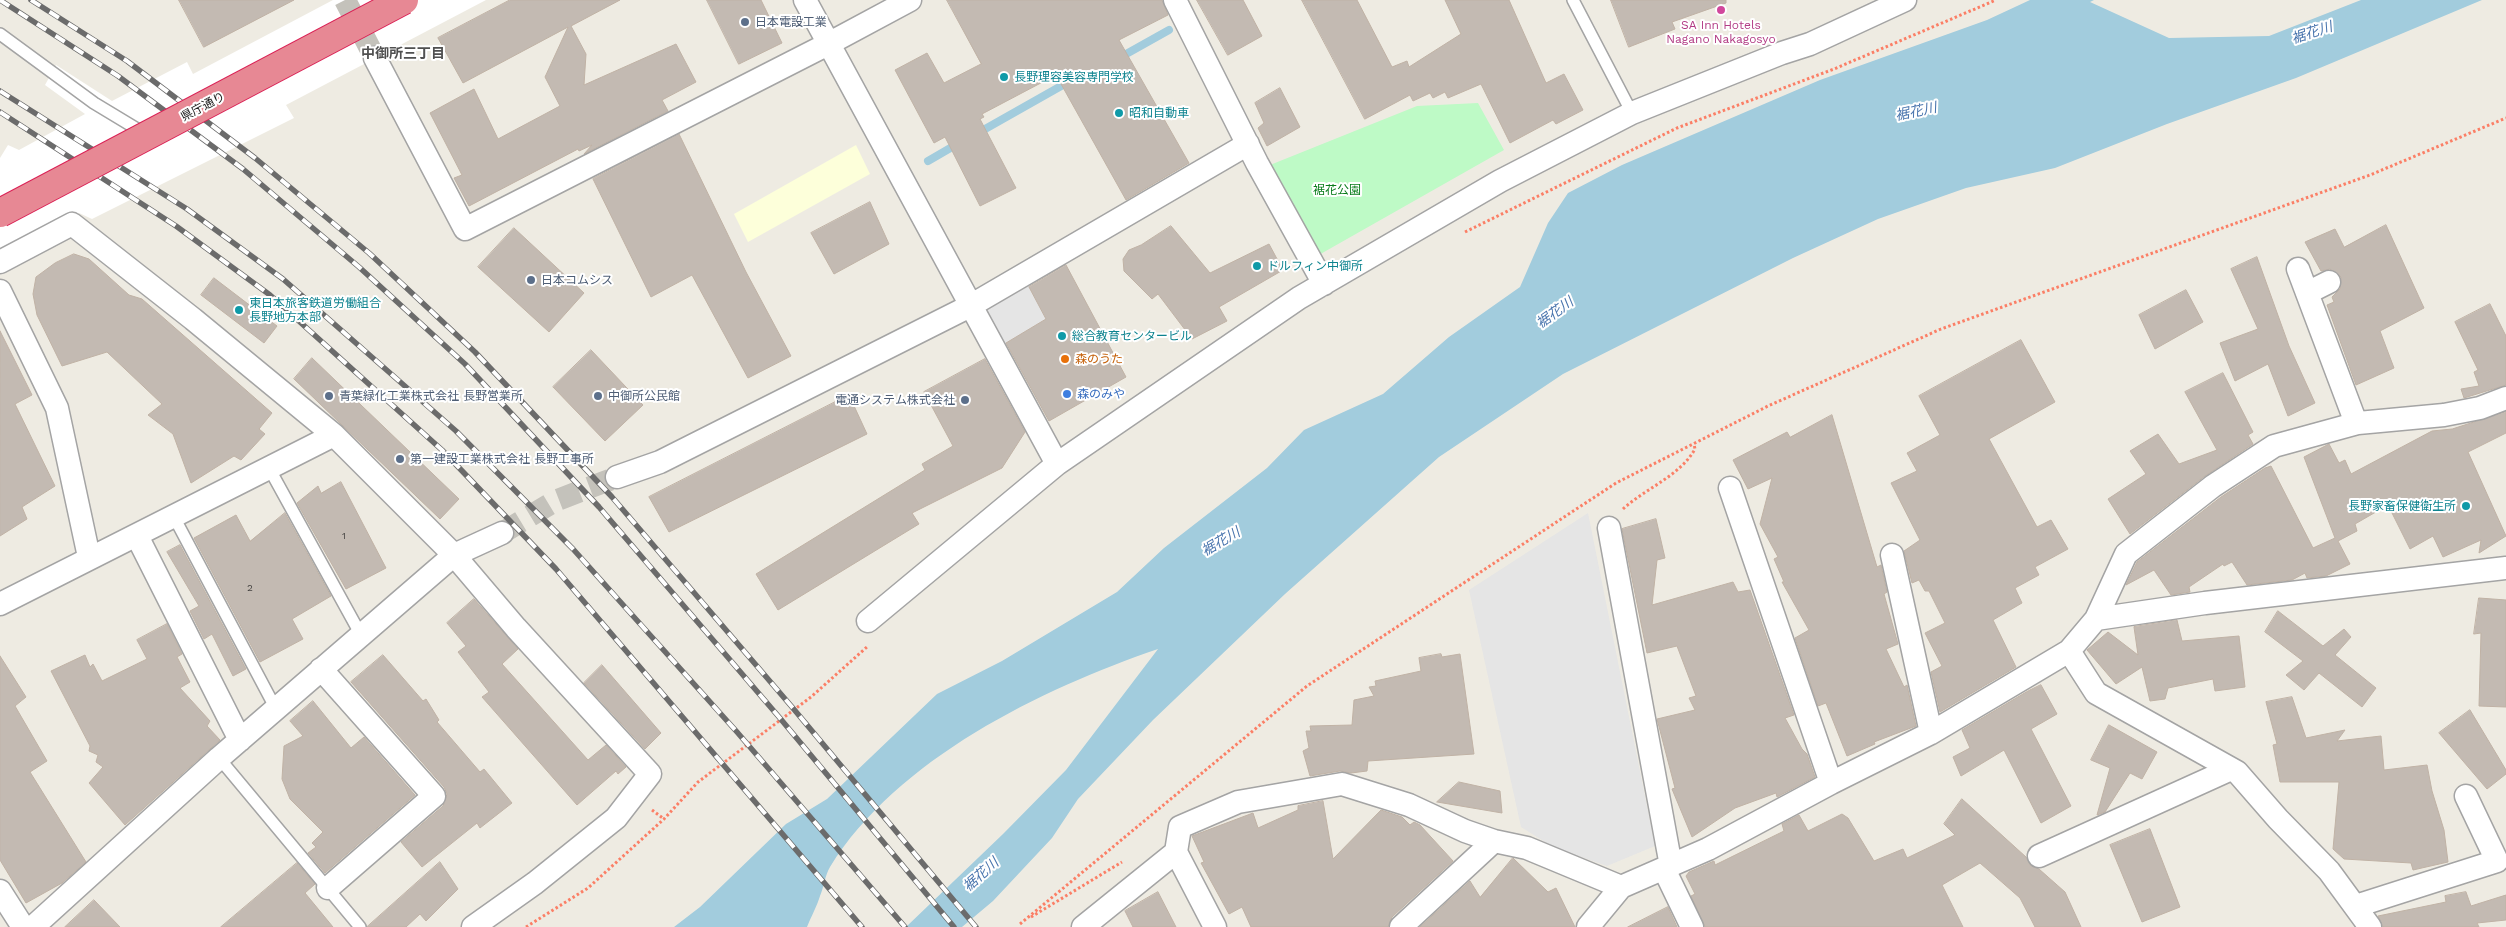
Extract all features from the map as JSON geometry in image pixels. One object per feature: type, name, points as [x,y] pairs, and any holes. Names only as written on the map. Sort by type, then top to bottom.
[{"type":"highway","name":"県庁通り","points":[[0,213],[404,0]]},
{"type":"street","points":[[805,0],[1057,464]]},
{"type":"street","points":[[375,58],[464,229],[828,44],[910,0]]},
{"type":"street","points":[[1175,0],[1248,144],[1324,284]]},
{"type":"street","points":[[868,621],[1057,464],[1299,298],[1500,182],[1632,113],[1782,53],[1810,44],[1905,0]]},
{"type":"street","points":[[617,477],[660,462],[970,306],[1248,144]]},
{"type":"street","points":[[0,262],[72,224],[193,319],[334,435],[454,555],[516,628],[650,774],[616,818],[535,883],[473,927]]},
{"type":"street","points":[[2298,269],[2356,423]]},
{"type":"street","points":[[2307,293],[2329,282]]},
{"type":"street","points":[[0,291],[57,408],[89,557]]},
{"type":"street","points":[[1588,927],[1621,887],[1708,849],[1831,783],[1931,733],[2069,651],[2096,619],[2126,554],[2213,486],[2274,446],[2356,423],[2444,415],[2480,408],[2506,398]]},
{"type":"street","points":[[0,604],[89,557],[137,536],[334,435]]},
{"type":"street","points":[[1730,488],[1831,783]]},
{"type":"street","points":[[1609,528],[1667,868],[1692,927]]},
{"type":"street","points":[[33,927],[219,758],[454,555],[502,533]]},
{"type":"street","points":[[137,536],[240,740]]},
{"type":"street","points":[[1892,555],[1931,733]]},
{"type":"street","points":[[2096,619],[2205,603],[2506,568]]},
{"type":"street","points":[[2069,651],[2096,693],[2237,772],[2278,819],[2329,870],[2370,927]]},
{"type":"street","points":[[322,669],[434,796],[328,888]]},
{"type":"street","points":[[2039,856],[2231,769]]},
{"type":"street","points":[[1215,927],[1176,852],[1180,827],[1238,802],[1342,784],[1410,804],[1465,831],[1494,841],[1527,848],[1621,887]]},
{"type":"street","points":[[2356,906],[2497,861],[2466,796]]},
{"type":"street","points":[[1400,927],[1494,841]]},
{"type":"street","points":[[1084,927],[1176,852]]},
{"type":"street","points":[[0,891],[23,927]]},
{"type":"lane","points":[[1572,0],[1632,113]]},
{"type":"lane","points":[[0,34],[94,103],[149,136]]},
{"type":"lane","points":[[269,468],[361,635]]},
{"type":"lane","points":[[174,517],[276,709]]},
{"type":"lane","points":[[219,758],[360,927]]},
{"type":"path","points":[[1460,235],[1677,128],[1834,69],[1996,0]]},
{"type":"path","points":[[1609,528],[1612,518],[1632,500],[1658,484],[1690,458],[1695,449],[1694,444]]},
{"type":"path","points":[[526,927],[588,888],[664,819],[698,782],[811,697],[869,645]]},
{"type":"path","points":[[1020,924],[1128,859]]},
{"type":"shaded area","points":[[856,145],[870,174],[748,242],[734,214]]},
{"type":"shaded area","points":[[1028,285],[1046,319],[1005,344],[986,308]]},
{"type":"shaded area","points":[[1588,513],[1655,846],[1607,866],[1553,847],[1521,827],[1469,590]]},
{"type":"green space","name":"裾花公園","points":[[1478,103],[1504,150],[1317,256],[1270,165],[1417,106]]},
{"type":"water","name":"裾花川","points":[[2030,0],[2094,0],[2090,2],[2169,38],[2269,36],[2361,0],[2482,0],[2296,78],[2167,124],[2055,168],[1966,188],[1878,219],[1793,258],[1563,374],[1439,457],[1285,594],[1153,720],[1078,799],[1052,838],[993,901],[962,927],[906,927],[1003,834],[1066,770],[1158,649],[1113,665],[1020,707],[932,761],[893,793],[859,828],[828,870],[819,900],[807,927],[674,927],[700,907],[786,824],[827,799],[937,694],[1002,661],[1117,592],[1164,548],[1267,468],[1304,430],[1383,394],[1449,337],[1520,287],[1548,223],[1568,193],[1622,165],[1820,80],[1987,20]]},
{"type":"pier","points":[[333,0],[486,0],[286,105],[294,118],[92,219],[79,213],[0,255],[0,158],[8,145],[19,150],[85,114],[45,85],[56,65],[112,101],[187,62],[193,74]]},
{"type":"building","points":[[179,0],[294,0],[204,47]]},
{"type":"building","points":[[510,0],[620,0],[571,26],[586,54],[584,85],[676,44],[696,82],[662,100],[668,111],[584,154],[592,145],[579,151],[578,149],[469,206],[454,178],[462,175],[430,113],[474,89],[498,139],[560,106],[545,77],[568,27],[463,83],[438,38]]},
{"type":"building","name":"日本電設工業","points":[[707,0],[761,0],[782,43],[739,64]]},
{"type":"building","points":[[947,0],[1162,0],[1168,15],[1119,40],[1189,163],[1126,200],[1056,75],[982,114],[984,117],[980,119],[1016,188],[980,206],[945,137],[934,143],[895,70],[927,53],[944,83],[981,64]]},
{"type":"building","points":[[1197,0],[1243,0],[1262,36],[1228,55]]},
{"type":"building","points":[[1302,0],[1357,0],[1392,67],[1407,61],[1409,67],[1461,34],[1445,0],[1509,0],[1546,83],[1564,74],[1583,110],[1556,124],[1553,120],[1510,143],[1481,84],[1448,98],[1445,92],[1433,98],[1430,93],[1413,101],[1410,95],[1365,119]]},
{"type":"building","points":[[1611,0],[1726,0],[1726,3],[1672,22],[1675,29],[1629,47]]},
{"type":"building","points":[[1280,88],[1300,127],[1267,146],[1258,128],[1264,123],[1255,103]]},
{"type":"building","points":[[679,134],[746,272],[791,356],[748,378],[692,275],[651,297],[593,179]]},
{"type":"building","points":[[870,202],[889,244],[834,274],[811,233]]},
{"type":"building","points":[[2386,225],[2424,308],[2380,331],[2394,368],[2356,385],[2327,305],[2334,302],[2332,297],[2340,289],[2341,277],[2330,269],[2321,271],[2305,242],[2335,229],[2344,247]]},
{"type":"building","points":[[1171,226],[1210,273],[1269,244],[1283,270],[1219,307],[1227,321],[1192,339],[1158,294],[1152,299],[1124,271],[1123,259],[1129,250],[1141,245]]},
{"type":"building","name":"日本コムシス","points":[[514,228],[584,293],[549,332],[478,267]]},
{"type":"building","points":[[74,254],[89,259],[129,295],[142,299],[272,413],[259,429],[265,434],[241,460],[234,456],[191,483],[173,434],[148,415],[162,404],[107,352],[62,366],[37,315],[33,294],[36,277],[55,263]]},
{"type":"building","points":[[2257,257],[2289,346],[2315,403],[2288,416],[2268,364],[2235,381],[2220,343],[2258,329],[2231,269]]},
{"type":"building","name":"総合教育センタービル","points":[[1066,265],[1126,377],[1049,421],[1006,343],[1046,319],[1029,287]]},
{"type":"building","name":"東日本旅客鉄道労働組合 長野地方本部","points":[[214,278],[277,326],[264,343],[201,295]]},
{"type":"building","points":[[2186,290],[2203,322],[2155,349],[2139,315]]},
{"type":"building","points":[[2490,304],[2506,336],[2506,385],[2464,398],[2461,389],[2479,386],[2474,372],[2478,370],[2455,322]]},
{"type":"building","points":[[0,331],[32,395],[15,404],[55,486],[22,507],[27,519],[0,536]]},
{"type":"building","points":[[2021,340],[2055,402],[1989,439],[2037,527],[2051,520],[2068,549],[2035,567],[2039,575],[2015,588],[2022,603],[1993,620],[2016,667],[1940,712],[1931,672],[1942,666],[1925,633],[1945,623],[1929,591],[1925,591],[1919,580],[1912,583],[1904,551],[1920,540],[1891,483],[1917,471],[1907,453],[1940,435],[1919,396]]},
{"type":"building","name":"中御所公民館","points":[[591,350],[643,405],[605,441],[553,387]]},
{"type":"building","points":[[312,358],[459,499],[440,519],[294,379]]},
{"type":"building","points":[[985,359],[1025,432],[1002,468],[912,513],[919,524],[778,610],[756,574],[925,470],[922,464],[953,446],[924,392]]},
{"type":"building","points":[[2223,373],[2253,432],[2248,435],[2253,444],[2205,476],[2130,534],[2108,499],[2146,474],[2130,451],[2158,434],[2179,464],[2217,450],[2185,392]]},
{"type":"building","points":[[849,395],[867,434],[669,532],[649,497]]},
{"type":"building","points":[[2506,412],[2506,433],[2468,452],[2506,536],[2479,553],[2481,540],[2443,557],[2433,536],[2410,549],[2388,505],[2355,524],[2357,531],[2338,541],[2350,564],[2326,576],[2307,578],[2305,573],[2292,580],[2247,585],[2232,562],[2224,566],[2223,564],[2189,587],[2190,592],[2171,595],[2154,570],[2126,585],[2137,562],[2221,497],[2265,468],[2271,466],[2313,548],[2335,538],[2304,457],[2329,444],[2339,463],[2345,460],[2351,474],[2432,431],[2452,429]]},
{"type":"building","points":[[1832,415],[1877,567],[1881,565],[1887,592],[1884,594],[1898,644],[1886,649],[1904,687],[1907,685],[1916,726],[1874,742],[1875,744],[1847,756],[1826,703],[1818,706],[1795,638],[1809,630],[1782,582],[1784,582],[1774,559],[1778,557],[1760,524],[1772,478],[1748,489],[1733,460],[1787,432],[1790,437]]},
{"type":"building","points":[[341,482],[386,568],[346,589],[297,503],[318,486],[321,493]]},
{"type":"building","points":[[285,513],[331,596],[292,619],[303,639],[260,662],[194,538],[236,515],[250,541]]},
{"type":"building","points":[[1656,519],[1665,558],[1657,560],[1652,605],[1733,582],[1738,592],[1750,590],[1794,715],[1785,718],[1802,749],[1807,754],[1815,777],[1777,797],[1776,793],[1735,808],[1692,837],[1672,789],[1675,788],[1657,719],[1695,710],[1689,698],[1696,696],[1677,646],[1647,653],[1622,529]]},
{"type":"building","points":[[180,545],[246,669],[233,676],[212,634],[204,639],[190,611],[199,606],[167,552]]},
{"type":"building","points":[[2479,598],[2506,600],[2506,707],[2479,706],[2481,633],[2474,634]]},
{"type":"building","points":[[474,599],[518,649],[502,664],[588,760],[606,745],[626,767],[618,774],[616,771],[577,805],[482,697],[489,692],[458,652],[466,646],[447,623]]},
{"type":"building","points":[[2278,611],[2323,646],[2344,629],[2351,637],[2335,655],[2376,688],[2362,707],[2319,673],[2304,690],[2286,675],[2303,661],[2265,632]]},
{"type":"building","points":[[2177,620],[2182,641],[2239,636],[2245,687],[2215,691],[2213,679],[2168,688],[2165,699],[2150,701],[2142,667],[2116,684],[2087,650],[2108,632],[2138,655],[2134,627]]},
{"type":"building","points":[[167,624],[182,654],[177,657],[190,682],[180,688],[210,721],[207,726],[220,740],[125,825],[89,783],[103,767],[96,762],[98,755],[89,751],[90,746],[51,671],[85,655],[90,667],[93,664],[102,681],[147,659],[137,640]]},
{"type":"building","points":[[1441,654],[1442,657],[1460,654],[1474,754],[1368,761],[1367,771],[1351,773],[1340,771],[1310,776],[1303,751],[1309,748],[1306,731],[1311,731],[1310,726],[1352,725],[1354,700],[1374,696],[1369,687],[1376,686],[1375,681],[1421,671],[1419,658]]},
{"type":"building","points":[[383,655],[423,701],[426,699],[439,720],[437,722],[480,772],[484,769],[512,803],[480,828],[477,823],[422,867],[401,842],[443,806],[447,794],[444,787],[351,682]]},
{"type":"building","points":[[0,656],[26,697],[15,706],[47,761],[30,772],[86,862],[62,883],[26,903],[0,860]]},
{"type":"building","points":[[602,665],[661,733],[645,749],[584,683]]},
{"type":"building","points":[[2041,685],[2057,714],[2031,729],[2071,806],[2041,823],[2004,750],[1961,776],[1953,757],[1970,748],[1962,730]]},
{"type":"building","points":[[2292,697],[2306,738],[2345,730],[2337,741],[2381,736],[2384,770],[2427,765],[2432,791],[2444,830],[2448,862],[2413,870],[2411,863],[2344,859],[2333,849],[2339,782],[2280,782],[2273,745],[2277,744],[2266,702]]},
{"type":"building","points":[[313,701],[351,748],[364,737],[415,795],[325,873],[308,853],[316,847],[312,843],[323,832],[290,799],[282,779],[284,746],[303,736],[290,721]]},
{"type":"building","points":[[2470,710],[2506,770],[2506,774],[2487,789],[2439,733]]},
{"type":"building","points":[[2109,725],[2157,752],[2142,779],[2130,773],[2105,812],[2097,815],[2110,768],[2091,760]]},
{"type":"building","points":[[1459,782],[1500,791],[1502,813],[1437,802]]},
{"type":"building","points":[[1962,799],[2026,857],[2031,866],[2039,869],[2065,892],[2081,927],[2035,927],[2020,898],[1980,863],[1942,885],[1963,927],[1705,927],[1691,896],[1695,894],[1686,876],[1689,872],[1714,861],[1715,865],[1784,831],[1782,824],[1799,815],[1808,831],[1842,814],[1848,818],[1874,861],[1903,849],[1907,858],[1955,835],[1944,824]]},
{"type":"building","points":[[1323,801],[1333,859],[1381,810],[1402,817],[1410,825],[1414,822],[1420,825],[1453,861],[1392,917],[1388,927],[1251,927],[1242,907],[1229,914],[1201,863],[1204,862],[1192,836],[1253,813],[1258,828],[1298,810],[1298,806]]},
{"type":"building","points":[[2150,829],[2180,907],[2142,922],[2110,845]]},
{"type":"building","points":[[1513,858],[1548,892],[1556,888],[1575,927],[1420,927],[1470,881],[1480,897]]},
{"type":"building","points":[[440,862],[458,889],[426,921],[420,914],[406,927],[367,927]]},
{"type":"building","points":[[297,863],[315,884],[305,893],[333,927],[221,927]]},
{"type":"building","points":[[1158,892],[1176,927],[1133,927],[1125,911]]},
{"type":"building","points":[[2466,892],[2471,906],[2506,895],[2506,920],[2477,923],[2479,927],[2383,927],[2378,916],[2446,902],[2445,896]]},
{"type":"building","points":[[94,900],[120,927],[65,927]]},
{"type":"building","points":[[1668,907],[1677,927],[1628,927]]},
{"type":"waterway","points":[[1119,58],[1169,30]]},
{"type":"waterway","points":[[978,133],[1070,81]]},
{"type":"waterway","points":[[928,161],[959,143]]},
{"type":"tunnel","points":[[345,0],[375,58]]},
{"type":"tunnel","points":[[502,533],[555,501],[617,477]]},
{"type":"railway","points":[[0,0],[118,76],[243,169],[359,267],[465,364],[599,507],[779,717],[954,927]]},
{"type":"railway","points":[[31,0],[127,61],[255,158],[369,253],[475,352],[612,497],[792,707],[976,927]]},
{"type":"railway","points":[[0,91],[187,209],[283,279],[456,431],[573,549],[737,732],[905,927]]},
{"type":"railway","points":[[0,112],[176,226],[270,295],[442,450],[556,569],[862,927]]},
{"type":"place","name":"SA Inn Hotels Nagano Nakagosyo","points":[[1721,10]]},
{"type":"place","name":"日本電設工業","points":[[745,22]]},
{"type":"place","name":"長野理容美容専門学校","points":[[1004,77]]},
{"type":"place","name":"昭和自動車","points":[[1119,113]]},
{"type":"place","name":"ドルフィン中御所","points":[[1257,266]]},
{"type":"place","name":"日本コムシス","points":[[531,280]]},
{"type":"place","name":"東日本旅客鉄道労働組合 長野地方本部","points":[[239,310]]},
{"type":"place","name":"総合教育センタービル","points":[[1062,336]]},
{"type":"place","name":"森のうた","points":[[1065,359]]},
{"type":"place","name":"森のみや","points":[[1067,394]]},
{"type":"place","name":"青葉緑化工業株式会社 長野営業所","points":[[329,396]]},
{"type":"place","name":"中御所公民館","points":[[598,396]]},
{"type":"place","name":"電通システム株式会社","points":[[965,400]]},
{"type":"place","name":"第一建設工業株式会社 長野工事所","points":[[400,459]]},
{"type":"place","name":"長野家畜保健衛生所","points":[[2466,506]]},
{"type":"district","name":"中御所三丁目","points":[[403,54]]}]
